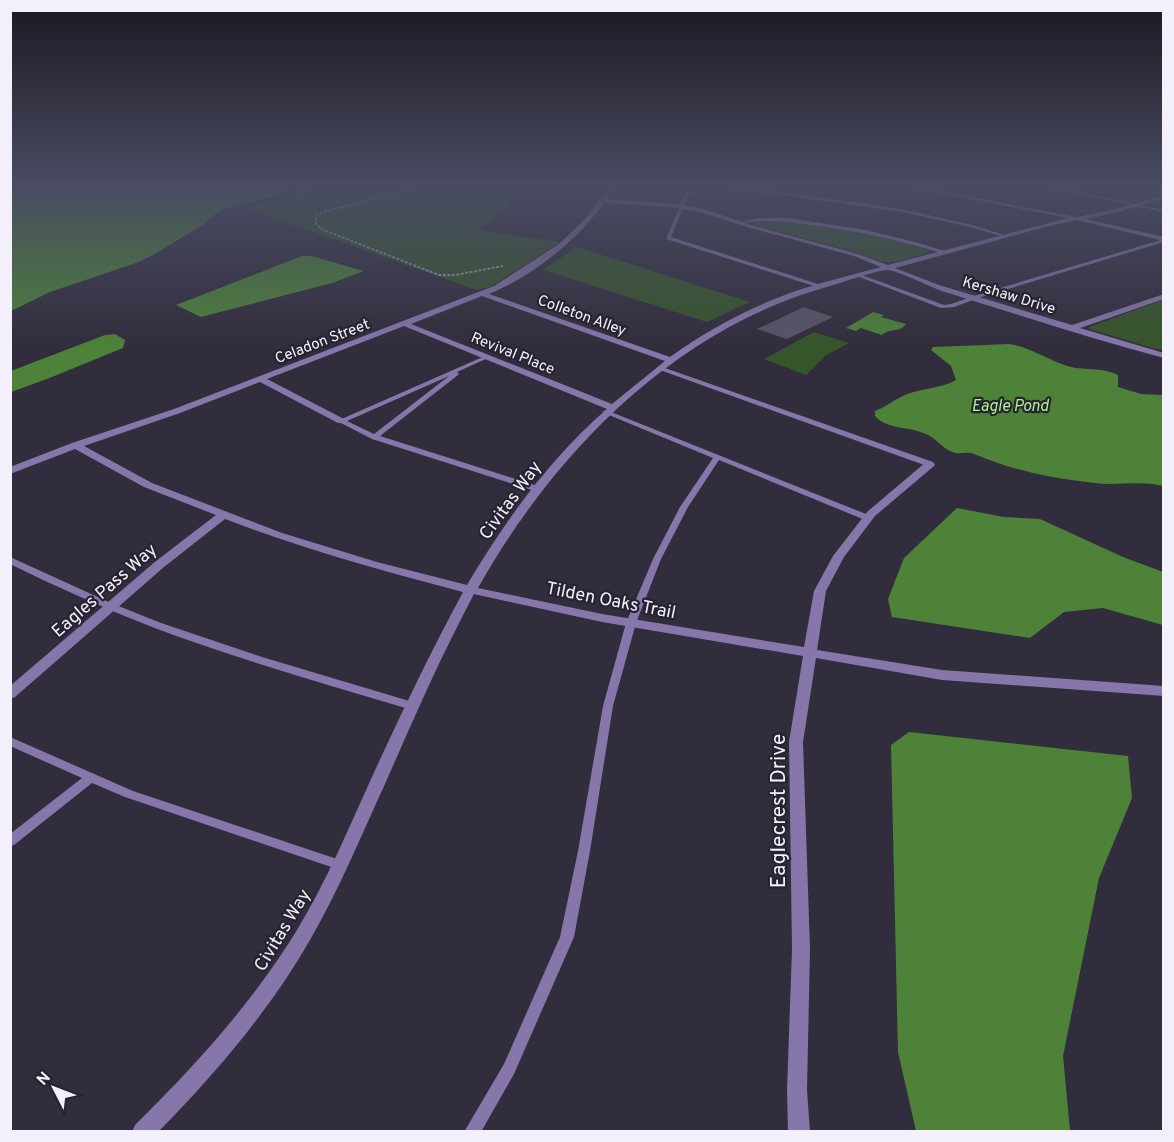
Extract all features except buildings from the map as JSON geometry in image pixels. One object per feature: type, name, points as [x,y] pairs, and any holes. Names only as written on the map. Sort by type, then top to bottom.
[{"type":"street","name":"Celadon Street","points":[[10,471],[76,445],[177,411],[483,294],[516,277],[569,240]]},
{"type":"street","name":"Kershaw Drive","points":[[802,240],[856,255],[936,287],[1164,356]]},
{"type":"street","name":"Civitas Way","points":[[142,1131],[166,1109],[245,1020],[302,939],[340,865],[412,706],[471,590],[510,527],[538,489],[609,410],[705,336],[746,313],[819,286],[989,240]]},
{"type":"street","name":"Colleton Alley","points":[[483,294],[667,365]]},
{"type":"street","points":[[1072,328],[1164,296]]},
{"type":"street","name":"Revival Place","points":[[405,324],[609,410]]},
{"type":"street","points":[[260,379],[341,421]]},
{"type":"street","name":"Tilden Oaks Trail","points":[[76,445],[148,485],[223,515],[374,565],[471,590],[631,623],[942,675],[1164,691]]},
{"type":"street","name":"Eaglecrest Drive","points":[[800,1131],[797,1090],[801,949],[796,742],[820,591],[839,556],[868,518],[930,464]]},
{"type":"street","name":"Eagles Pass Way","points":[[10,694],[160,564],[223,515]]},
{"type":"lane","points":[[675,240],[819,286]]},
{"type":"lane","points":[[910,240],[945,252]]},
{"type":"lane","points":[[857,275],[943,307],[952,306],[1160,240]]},
{"type":"lane","points":[[341,421],[487,357]]},
{"type":"lane","points":[[667,365],[930,464]]},
{"type":"lane","points":[[375,437],[461,369]]},
{"type":"lane","points":[[609,410],[717,457],[868,518]]},
{"type":"lane","points":[[341,421],[375,437],[538,489]]},
{"type":"lane","points":[[472,1131],[509,1069],[567,937],[609,706],[631,623],[657,559],[684,507],[717,457]]},
{"type":"lane","points":[[10,560],[63,588],[110,608],[255,660],[412,706]]},
{"type":"lane","points":[[10,741],[129,794],[340,865]]},
{"type":"lane","points":[[10,840],[90,777]]},
{"type":"path","points":[[350,240],[428,272],[455,275],[504,266]]},
{"type":"shaded area","points":[[337,240],[560,242],[490,287],[477,290]]},
{"type":"shaded area","points":[[812,240],[904,240],[931,252],[895,262],[883,262]]},
{"type":"shaded area","points":[[577,247],[750,302],[707,322],[543,270]]},
{"type":"shaded area","points":[[1163,300],[1163,349],[1156,349],[1089,329],[1089,327]]},
{"type":"shaded area","points":[[814,332],[849,343],[825,356],[806,375],[764,359]]},
{"type":"water","points":[[11,240],[177,240],[136,263],[50,292],[11,311]]},
{"type":"water","points":[[302,256],[311,256],[364,271],[332,283],[201,317],[176,305]]},
{"type":"water","points":[[873,312],[884,315],[881,317],[906,324],[901,329],[882,335],[861,328],[856,331],[846,328]]},
{"type":"water","points":[[115,334],[125,340],[123,348],[11,392],[11,371],[105,335]]},
{"type":"water","name":"Eagle Pond","points":[[1009,344],[1026,348],[1067,366],[1113,373],[1118,375],[1118,387],[1141,394],[1163,395],[1163,486],[1146,483],[1095,483],[1033,473],[971,453],[952,452],[926,434],[886,424],[875,416],[875,411],[905,395],[956,380],[951,366],[931,350],[933,347]]},
{"type":"water","points":[[957,508],[1004,517],[1040,519],[1123,557],[1163,572],[1163,625],[1103,608],[1064,612],[1030,638],[892,617],[888,599],[904,558]]},
{"type":"water","points":[[909,732],[1128,756],[1132,798],[1099,878],[1063,1056],[1070,1131],[916,1131],[898,1052],[891,745]]}]
